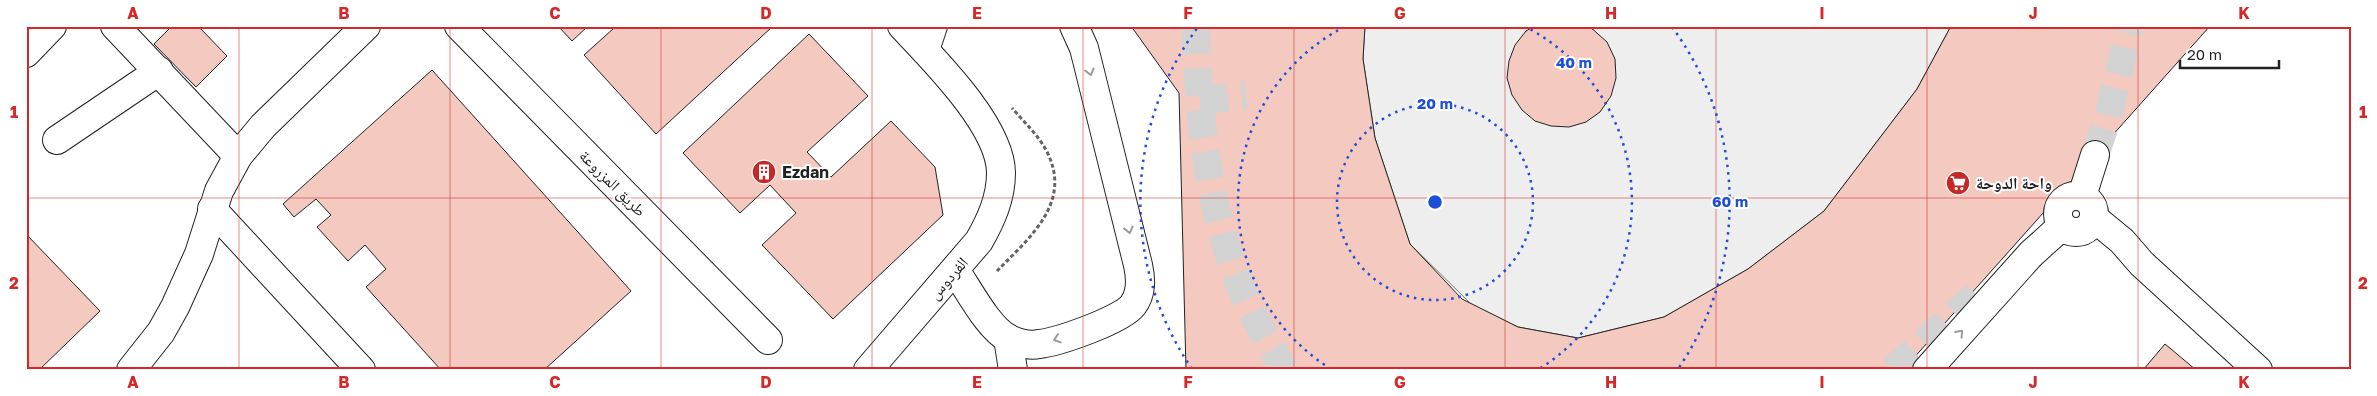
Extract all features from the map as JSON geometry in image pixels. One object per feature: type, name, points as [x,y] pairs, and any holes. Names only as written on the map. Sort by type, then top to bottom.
[{"type":"street","points":[[26,53],[52,26]]},
{"type":"street","points":[[115,26],[238,156]]},
{"type":"street","points":[[131,370],[161,332],[176,307],[199,254],[219,191],[238,156],[263,126],[366,26]]},
{"type":"street","name":"طريق المزروعة","points":[[459,26],[768,340]]},
{"type":"street","points":[[902,26],[929,38]]},
{"type":"street","points":[[955,270],[996,329],[1008,338],[1022,344],[1038,345],[1052,341],[1123,315],[1133,305],[1139,292],[1141,278],[1084,48],[1074,26]]},
{"type":"street","name":"الفردوس","points":[[868,370],[979,241],[989,225],[1000,189],[1001,171],[996,151],[971,105],[929,38]]},
{"type":"street","points":[[57,140],[159,71]]},
{"type":"street","points":[[1927,370],[2031,254],[2076,218],[2095,155]]},
{"type":"street","points":[[212,209],[361,370]]},
{"type":"street","points":[[2076,218],[2119,259],[2142,264],[2260,369]]},
{"type":"street","points":[[1984,288],[2076,218]]},
{"type":"street","points":[[1008,338],[1013,370]]},
{"type":"shaded area","points":[[1365,26],[1951,26],[1917,89],[1824,211],[1748,269],[1664,317],[1578,338],[1518,327],[1472,305],[1410,244],[1375,138],[1363,59]]},
{"type":"building","points":[[172,26],[198,26],[227,56],[196,87],[154,44]]},
{"type":"building","points":[[558,26],[588,26],[572,41]]},
{"type":"building","points":[[612,26],[773,26],[656,134],[584,55],[614,28]]},
{"type":"building","name":"واحة الدوحة","points":[[1131,26],[1365,26],[1363,59],[1375,138],[1410,244],[1462,299],[1518,327],[1578,338],[1664,317],[1748,269],[1824,211],[1917,89],[1951,26],[2210,26],[1903,370],[1186,370],[1179,93]]},
{"type":"building","points":[[1535,26],[1589,26],[1607,42],[1615,59],[1616,78],[1611,96],[1600,112],[1586,122],[1569,127],[1551,126],[1535,121],[1522,110],[1512,95],[1507,78],[1509,61],[1515,45],[1526,31]]},
{"type":"building","name":"Ezdan","points":[[809,34],[868,96],[807,152],[831,177],[891,121],[935,167],[943,215],[833,319],[762,245],[796,213],[770,185],[740,213],[683,153]]},
{"type":"building","points":[[432,70],[631,291],[544,370],[441,370],[366,287],[386,269],[365,245],[348,261],[317,227],[331,215],[316,199],[294,217],[283,204]]},
{"type":"building","points":[[26,234],[100,311],[39,370],[26,370]]},
{"type":"building","points":[[2165,344],[2196,370],[2143,370]]},
{"type":"tunnel","points":[[1196,26],[1202,124],[1206,157],[1219,221],[1228,253],[1249,306],[1285,370]]},
{"type":"tunnel","points":[[2095,155],[2108,117],[2130,26]]},
{"type":"tunnel","points":[[1200,101],[1246,95]]},
{"type":"tunnel","points":[[1893,370],[1984,288]]},
{"type":"place","name":"Ezdan","points":[[764,172]]},
{"type":"place","name":"واحة الدوحة","points":[[1958,183]]}]
